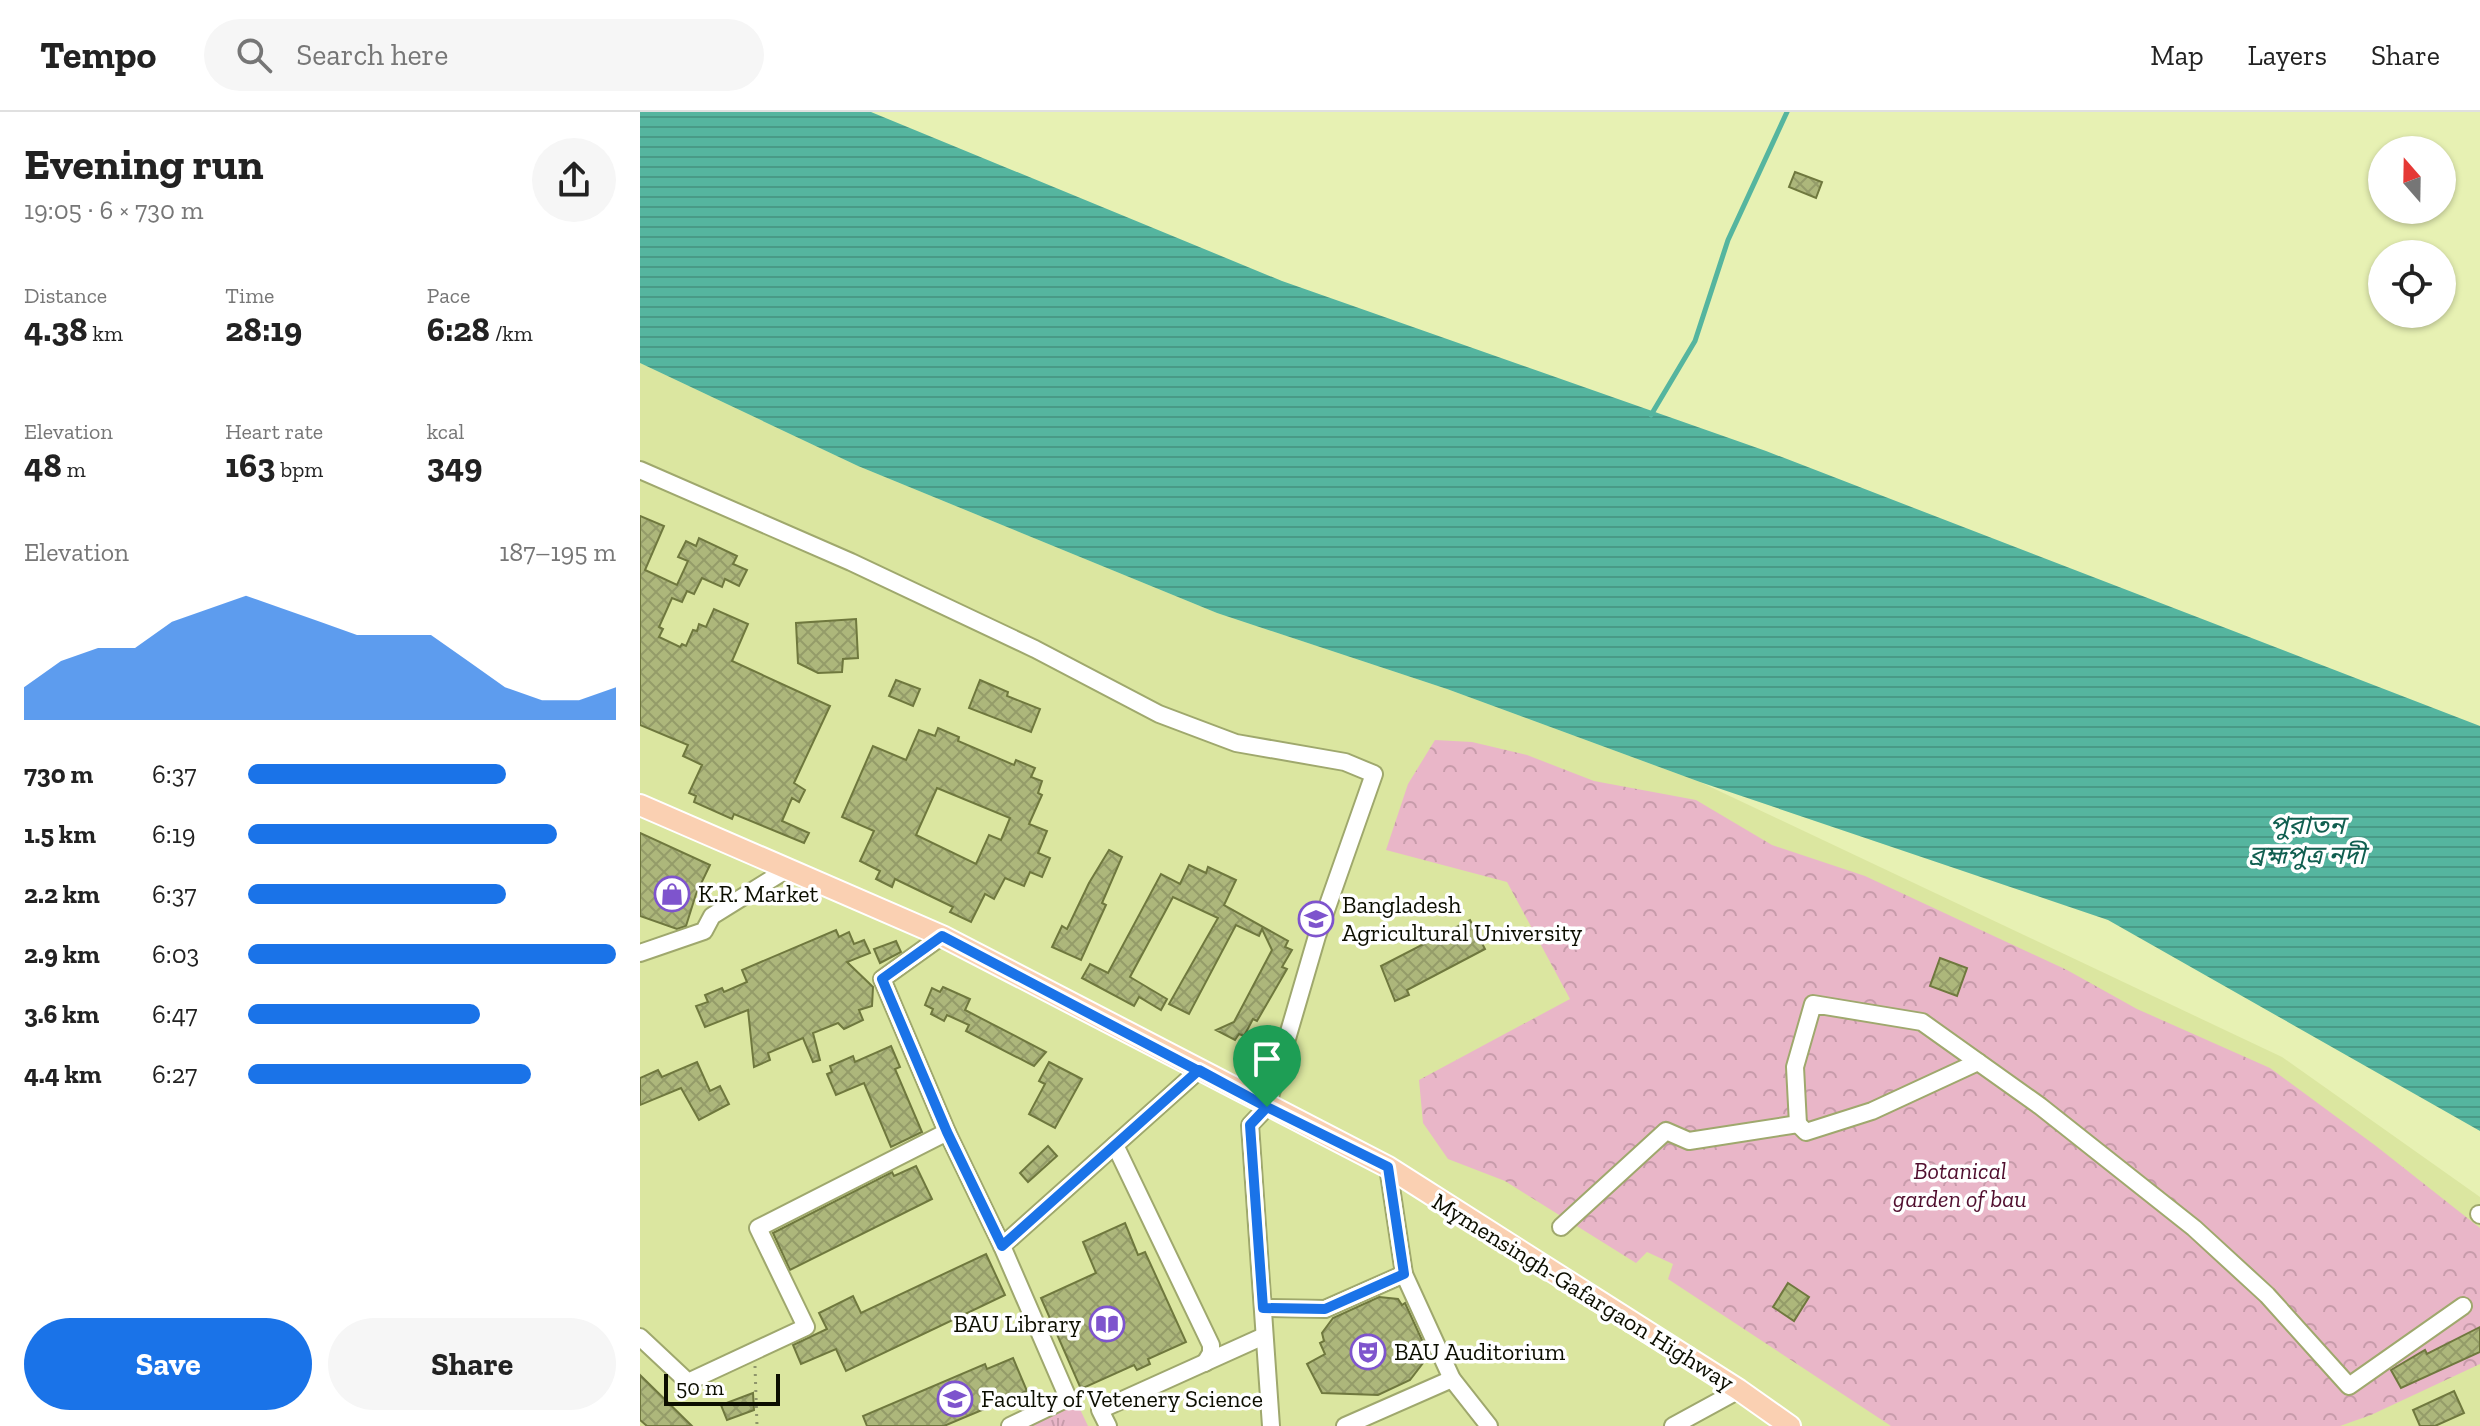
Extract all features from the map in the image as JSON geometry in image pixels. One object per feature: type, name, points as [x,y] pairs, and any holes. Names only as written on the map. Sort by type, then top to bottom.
[{"type":"main road","name":"Mymensingh-Gafargaon Highway","points":[[640,805],[942,936],[1388,1167],[1739,1390],[1790,1426]]},
{"type":"street","points":[[640,470],[851,562],[1035,649],[1159,714],[1236,743],[1345,762],[1374,774],[1317,936],[1267,1107],[1250,1125],[1271,1426]]},
{"type":"street","points":[[640,953],[704,931],[712,916],[786,870]]},
{"type":"street","points":[[942,936],[882,979],[947,1132],[1002,1246],[1068,1398],[1010,1426]]},
{"type":"street","points":[[1978,1062],[1872,1111],[1806,1132],[1798,1124],[1795,1067],[1813,1004],[1922,1022],[2040,1106],[2194,1228],[2267,1295],[2349,1386],[2463,1306]]},
{"type":"street","points":[[1002,1246],[1199,1070]]},
{"type":"street","points":[[1561,1227],[1666,1131],[1689,1141],[1798,1124]]},
{"type":"street","points":[[640,1337],[688,1382],[806,1327],[758,1228],[947,1132]]},
{"type":"street","points":[[1115,1145],[1211,1345],[1211,1353],[1205,1363]]},
{"type":"street","points":[[1388,1167],[1404,1274],[1452,1379],[1489,1426]]},
{"type":"street","points":[[1263,1308],[1325,1309],[1404,1274]]},
{"type":"street","points":[[1108,1426],[1100,1410],[1264,1336]]},
{"type":"street","points":[[1345,1426],[1452,1379]]},
{"type":"street","points":[[1673,1426],[1739,1390]]},
{"type":"path","points":[[755,1351],[757,1426]]},
{"type":"shaded area","name":"Bangladesh Agricultural University","points":[[640,363],[858,466],[1217,613],[1447,689],[1700,782],[2282,1057],[2480,1197],[2480,1426],[640,1426]]},
{"type":"green space","name":"Botanical garden of bau","points":[[1435,740],[1472,742],[1527,755],[1594,781],[1696,800],[1772,845],[1865,876],[2067,970],[2137,1009],[2270,1068],[2480,1228],[2480,1364],[2371,1415],[2340,1426],[1891,1426],[1668,1279],[1673,1264],[1647,1252],[1636,1263],[1505,1181],[1448,1159],[1423,1123],[1419,1080],[1570,999],[1507,882],[1386,850],[1408,784]]},
{"type":"green space","points":[[1077,1403],[1088,1426],[1031,1426]]},
{"type":"water","name":"পুরাতন ব্রহ্মপুত্র নদী","points":[[640,112],[871,112],[1282,281],[1766,451],[2480,726],[2480,1131],[2108,920],[1700,782],[1447,689],[1217,613],[858,466],[640,363]]},
{"type":"building","points":[[1795,172],[1822,182],[1816,198],[1789,187]]},
{"type":"building","points":[[640,516],[664,526],[645,570],[677,585],[688,561],[678,557],[686,541],[696,546],[699,538],[737,556],[733,564],[747,570],[739,586],[725,579],[722,587],[702,578],[694,594],[687,591],[682,602],[672,598],[659,627],[663,629],[659,637],[680,647],[682,644],[686,646],[699,624],[706,627],[714,609],[748,624],[732,661],[830,706],[794,783],[805,790],[799,802],[792,798],[782,821],[809,833],[804,843],[734,814],[732,819],[694,802],[696,796],[689,793],[702,765],[683,756],[688,745],[640,725]]},
{"type":"building","points":[[856,619],[858,658],[843,659],[842,672],[818,673],[798,663],[796,623]]},
{"type":"building","points":[[896,680],[920,689],[913,706],[889,696]]},
{"type":"building","points":[[980,680],[1008,692],[1007,696],[1040,709],[1031,732],[969,708]]},
{"type":"building","points":[[938,728],[959,737],[958,741],[1014,765],[1016,760],[1035,768],[1031,777],[1042,781],[1038,793],[1042,795],[1029,824],[1047,831],[1038,853],[1050,858],[1042,877],[1030,872],[1024,886],[1005,878],[994,899],[985,894],[971,922],[950,912],[953,907],[895,879],[892,887],[876,879],[880,871],[860,861],[874,831],[842,817],[873,746],[906,760],[919,730],[935,736]],"holes":[[[937,788],[1010,818],[1001,840],[989,835],[976,864],[916,835]]]},
{"type":"building","name":"K.R. Market","points":[[640,833],[710,865],[696,894],[686,926],[677,929],[640,916]]},
{"type":"building","points":[[1109,850],[1122,857],[1102,903],[1106,905],[1081,960],[1052,947],[1062,926],[1067,929]]},
{"type":"building","points":[[1189,865],[1206,873],[1208,867],[1236,880],[1224,905],[1288,941],[1285,947],[1292,950],[1282,967],[1287,969],[1257,1021],[1253,1019],[1244,1036],[1239,1034],[1235,1040],[1216,1030],[1234,1022],[1272,950],[1262,929],[1259,936],[1236,925],[1189,1014],[1169,1004],[1218,918],[1173,897],[1130,977],[1167,999],[1161,1010],[1139,997],[1134,1006],[1082,978],[1090,964],[1108,973],[1161,874],[1180,884]]},
{"type":"building","points":[[1470,920],[1485,949],[1407,990],[1409,995],[1395,1001],[1381,966]]},
{"type":"building","points":[[836,930],[839,937],[849,932],[854,944],[864,940],[870,953],[847,962],[873,987],[872,1006],[859,1010],[863,1020],[844,1029],[838,1023],[813,1033],[820,1060],[813,1062],[803,1038],[768,1053],[770,1060],[754,1067],[748,1010],[705,1027],[696,1006],[708,1002],[705,995],[722,988],[724,992],[747,982],[742,970]]},
{"type":"building","points":[[896,941],[901,952],[880,963],[874,949]]},
{"type":"building","points":[[1940,958],[1967,968],[1957,996],[1930,986]]},
{"type":"building","points":[[943,987],[970,999],[965,1010],[1046,1052],[1034,1066],[966,1031],[969,1025],[947,1015],[944,1021],[931,1014],[933,1009],[925,1005],[932,988],[940,992]]},
{"type":"building","points":[[891,1046],[900,1067],[895,1069],[922,1132],[891,1147],[864,1083],[836,1095],[827,1074],[832,1072],[830,1066],[853,1056],[855,1062]]},
{"type":"building","points":[[697,1062],[710,1091],[720,1086],[729,1104],[699,1120],[681,1088],[640,1105],[640,1078],[658,1070],[662,1077]]},
{"type":"building","points":[[1049,1062],[1082,1079],[1055,1128],[1029,1114],[1045,1084],[1039,1081]]},
{"type":"building","points":[[1048,1146],[1057,1156],[1028,1182],[1020,1173]]},
{"type":"building","points":[[916,1166],[932,1199],[790,1270],[773,1233],[892,1172],[894,1176]]},
{"type":"building","points":[[1125,1223],[1138,1255],[1145,1252],[1186,1342],[1148,1359],[1150,1364],[1137,1370],[1134,1365],[1081,1389],[1041,1298],[1096,1273],[1083,1242]]},
{"type":"building","points":[[986,1254],[1005,1295],[846,1371],[836,1349],[801,1364],[793,1345],[827,1329],[819,1313],[853,1296],[861,1313]]},
{"type":"building","points":[[1788,1283],[1809,1297],[1794,1321],[1773,1307]]},
{"type":"building","points":[[1379,1297],[1398,1299],[1402,1305],[1405,1303],[1427,1351],[1424,1354],[1426,1359],[1410,1380],[1378,1395],[1322,1393],[1307,1364],[1325,1354],[1320,1343],[1324,1341],[1322,1333],[1333,1318]]},
{"type":"building","points":[[2480,1327],[2480,1352],[2401,1388],[2391,1370],[2425,1350],[2427,1354]]},
{"type":"building","points":[[1013,1358],[1027,1391],[944,1426],[867,1426],[863,1416],[985,1364],[987,1369]]},
{"type":"building","points":[[640,1375],[692,1426],[647,1426],[640,1420]]},
{"type":"building","points":[[2454,1391],[2464,1413],[2435,1426],[2420,1426],[2413,1410]]},
{"type":"building","points":[[753,1393],[754,1410],[727,1420],[721,1405]]},
{"type":"waterway","points":[[1651,415],[1695,341],[1728,240],[1787,112]]},
{"type":"place","name":"K.R. Market","points":[[672,894]]},
{"type":"place","name":"Bangladesh Agricultural University","points":[[1316,919]]},
{"type":"place","name":"BAU Library","points":[[1107,1324]]},
{"type":"place","name":"BAU Auditorium","points":[[1368,1352]]},
{"type":"place","name":"Faculty of Vetenery Science","points":[[955,1399]]},
{"type":"route","points":[[1267,1107],[1199,1070],[1002,1246],[947,1132],[882,979],[942,936],[1199,1070],[1267,1107],[1250,1125],[1263,1308],[1325,1309],[1404,1274],[1388,1167],[1267,1107]]}]
